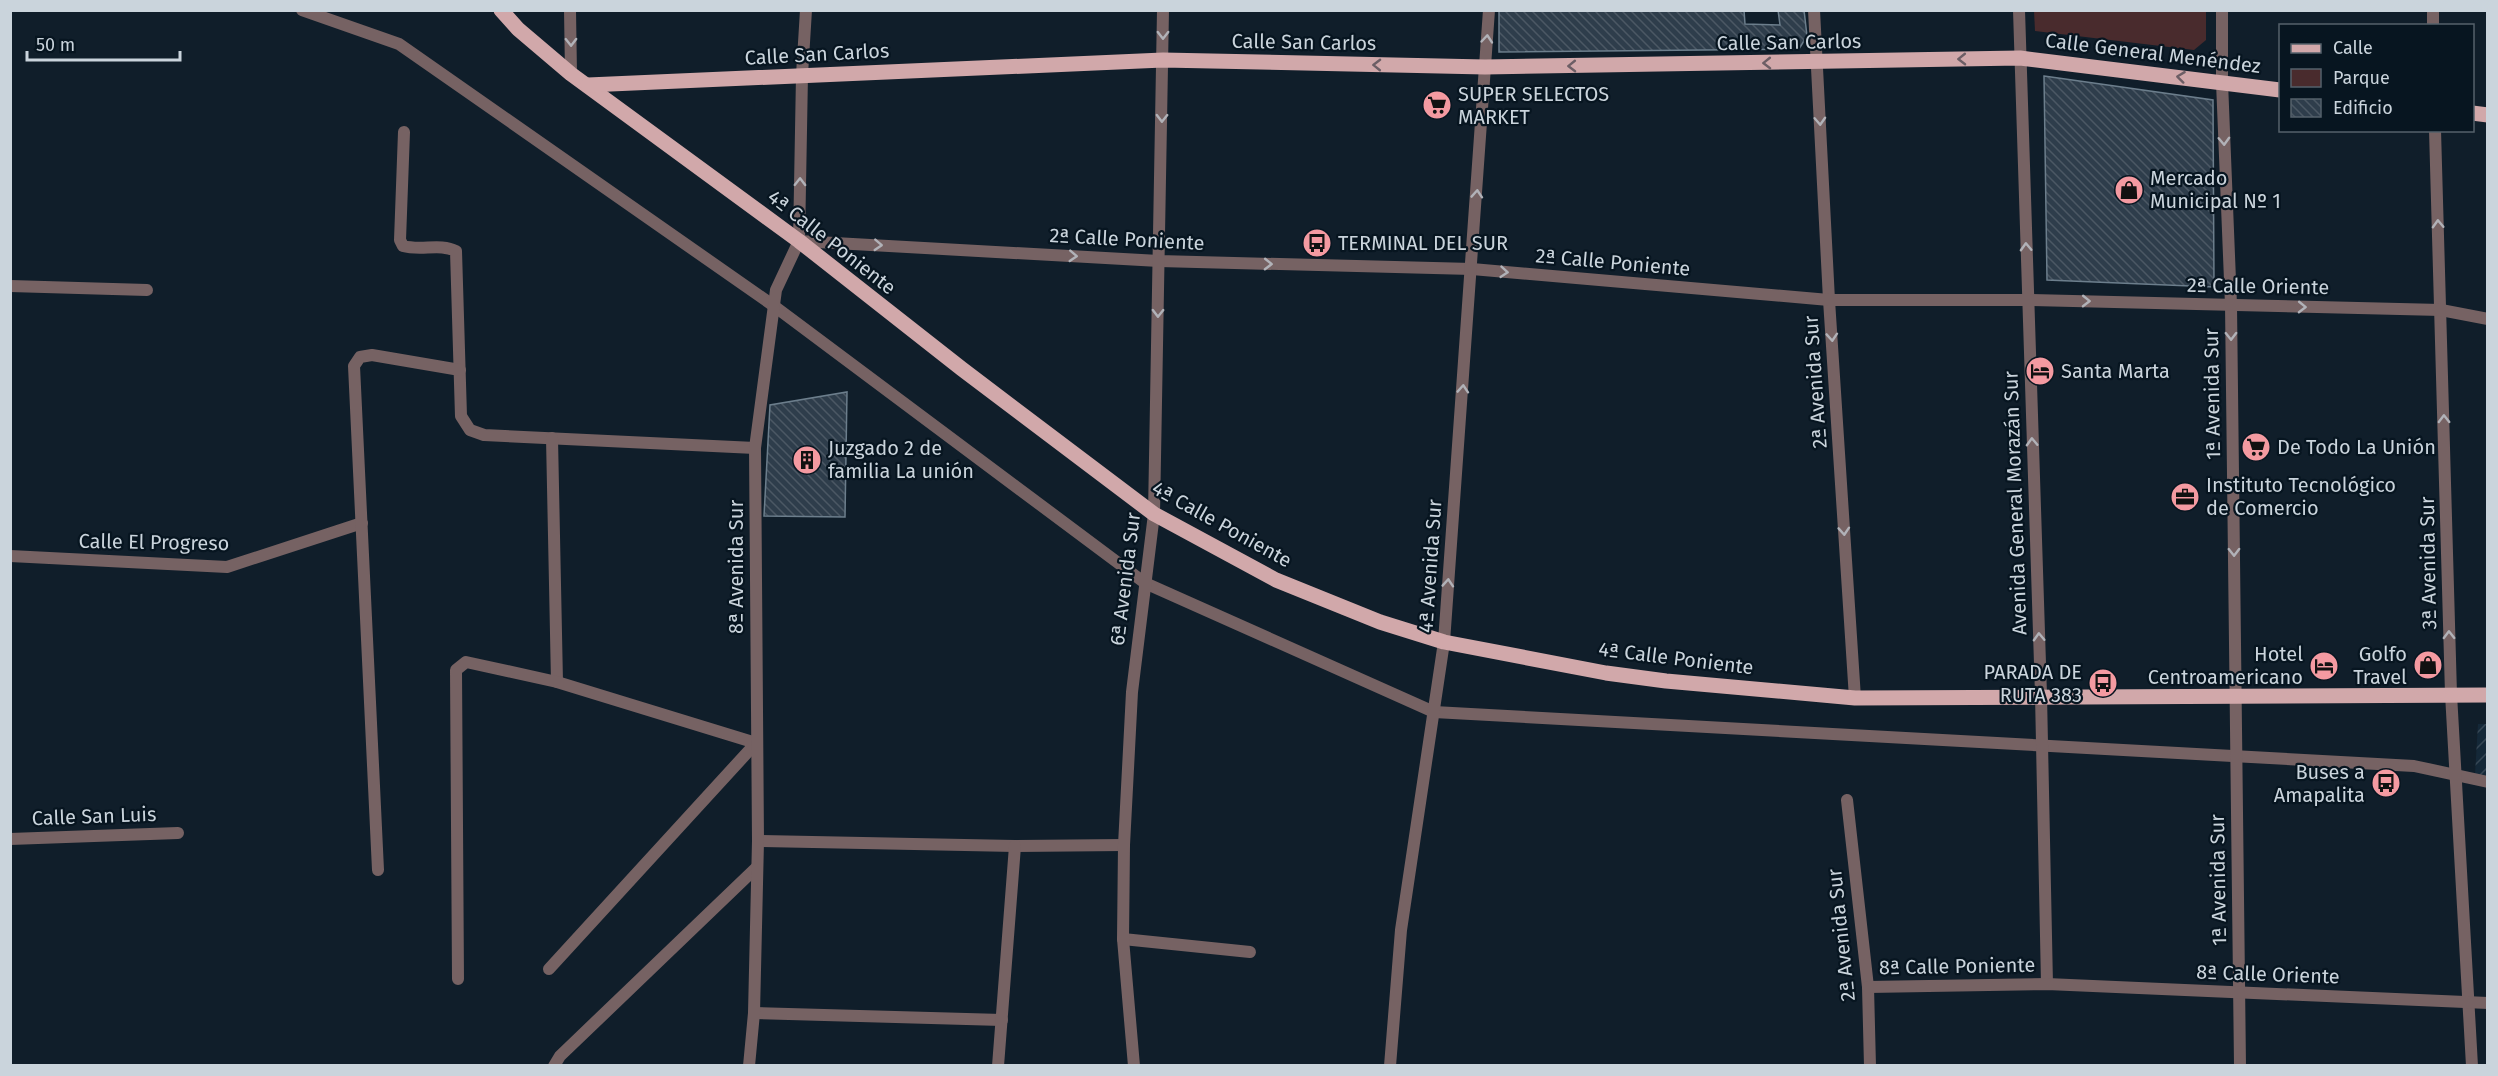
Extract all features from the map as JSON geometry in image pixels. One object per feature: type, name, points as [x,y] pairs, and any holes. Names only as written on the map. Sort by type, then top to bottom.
[{"type":"main road","name":"4ª Calle Poniente","points":[[501,10],[518,29],[571,74],[799,241],[962,369],[1154,514],[1276,580],[1380,622],[1444,642],[1606,673],[1665,681],[1855,698],[2236,694],[2487,695]]},
{"type":"main road","name":"Calle San Carlos","points":[[588,85],[1163,60],[1485,67],[2020,58]]},
{"type":"main road","name":"Calle General Menéndez","points":[[2020,58],[2279,90]]},
{"type":"street","points":[[302,10],[399,44],[774,306],[1145,583],[1434,712],[2414,766],[2487,782]]},
{"type":"street","points":[[570,10],[571,74]]},
{"type":"street","name":"8ª Avenida Sur","points":[[749,1065],[754,1013],[758,841],[754,448],[776,290],[799,241],[802,75],[806,10]]},
{"type":"street","name":"6ª Avenida Sur","points":[[1134,1065],[1123,939],[1124,845],[1132,692],[1154,514],[1163,10]]},
{"type":"street","name":"4ª Avenida Sur","points":[[1390,1065],[1401,930],[1444,642],[1490,10]]},
{"type":"street","name":"2ª Avenida Sur","points":[[1814,10],[1829,300],[1855,698]]},
{"type":"street","name":"Avenida General Morazán Sur","points":[[2019,10],[2041,695],[2047,984]]},
{"type":"street","name":"1ª Avenida Sur","points":[[2222,10],[2222,82],[2231,305],[2240,1065]]},
{"type":"street","points":[[404,132],[400,240],[403,246],[411,248],[449,248],[456,251],[461,416],[470,430],[484,435],[754,448]]},
{"type":"street","name":"3ª Avenida Sur","points":[[2435,132],[2451,694],[2472,1065]]},
{"type":"street","name":"2ª Calle Poniente","points":[[799,241],[1159,261],[1472,269],[1829,300],[2028,300]]},
{"type":"street","points":[[10,286],[147,290]]},
{"type":"street","name":"2ª Calle Oriente","points":[[2028,300],[2441,310],[2487,319]]},
{"type":"street","points":[[378,870],[354,366],[360,357],[372,355],[460,370]]},
{"type":"street","points":[[552,438],[557,682]]},
{"type":"street","name":"Calle El Progreso","points":[[10,556],[227,567],[362,523]]},
{"type":"street","points":[[458,979],[456,670],[466,662],[557,682],[756,743],[549,969]]},
{"type":"street","name":"2ª Avenida Sur","points":[[1847,800],[1868,987],[1870,1065]]},
{"type":"street","name":"Calle San Luis","points":[[10,839],[178,833]]},
{"type":"street","points":[[758,841],[1015,846],[1124,845]]},
{"type":"street","points":[[998,1065],[1015,846]]},
{"type":"street","points":[[554,1065],[560,1056],[695,924],[756,868]]},
{"type":"street","points":[[1123,939],[1250,952]]},
{"type":"street","name":"8ª Calle Poniente","points":[[1868,987],[2047,984]]},
{"type":"street","name":"8ª Calle Oriente","points":[[2047,984],[2487,1003]]},
{"type":"street","points":[[754,1013],[1002,1020]]},
{"type":"shaded area","points":[[2478,724],[2487,724],[2487,777],[2475,775]]},
{"type":"green space","points":[[2034,11],[2206,11],[2206,40],[2194,50],[2035,31]]},
{"type":"building","points":[[1499,10],[1744,10],[1745,24],[1780,25],[1778,10],[1804,10],[1807,36],[1799,49],[1499,52]]},
{"type":"building","name":"Mercado Municipal Nº 1","points":[[2044,76],[2213,100],[2214,287],[2047,280]]},
{"type":"building","name":"Juzgado 2 de familia La unión","points":[[847,392],[845,517],[764,516],[770,405]]},
{"type":"place","name":"SUPER SELECTOS MARKET","points":[[1437,105]]},
{"type":"place","name":"Mercado Municipal Nº 1","points":[[2129,190]]},
{"type":"place","name":"TERMINAL DEL SUR","points":[[1317,243]]},
{"type":"place","name":"Santa Marta","points":[[2040,371]]},
{"type":"place","name":"De Todo La Unión","points":[[2256,447]]},
{"type":"place","name":"Juzgado 2 de familia La unión","points":[[807,460]]},
{"type":"place","name":"Instituto Tecnológico de Comercio","points":[[2185,497]]},
{"type":"place","name":"Golfo Travel","points":[[2428,665]]},
{"type":"place","name":"Hotel Centroamericano","points":[[2324,666]]},
{"type":"place","name":"PARADA DE RUTA 383","points":[[2103,683]]},
{"type":"place","name":"Buses a Amapalita","points":[[2386,783]]}]
